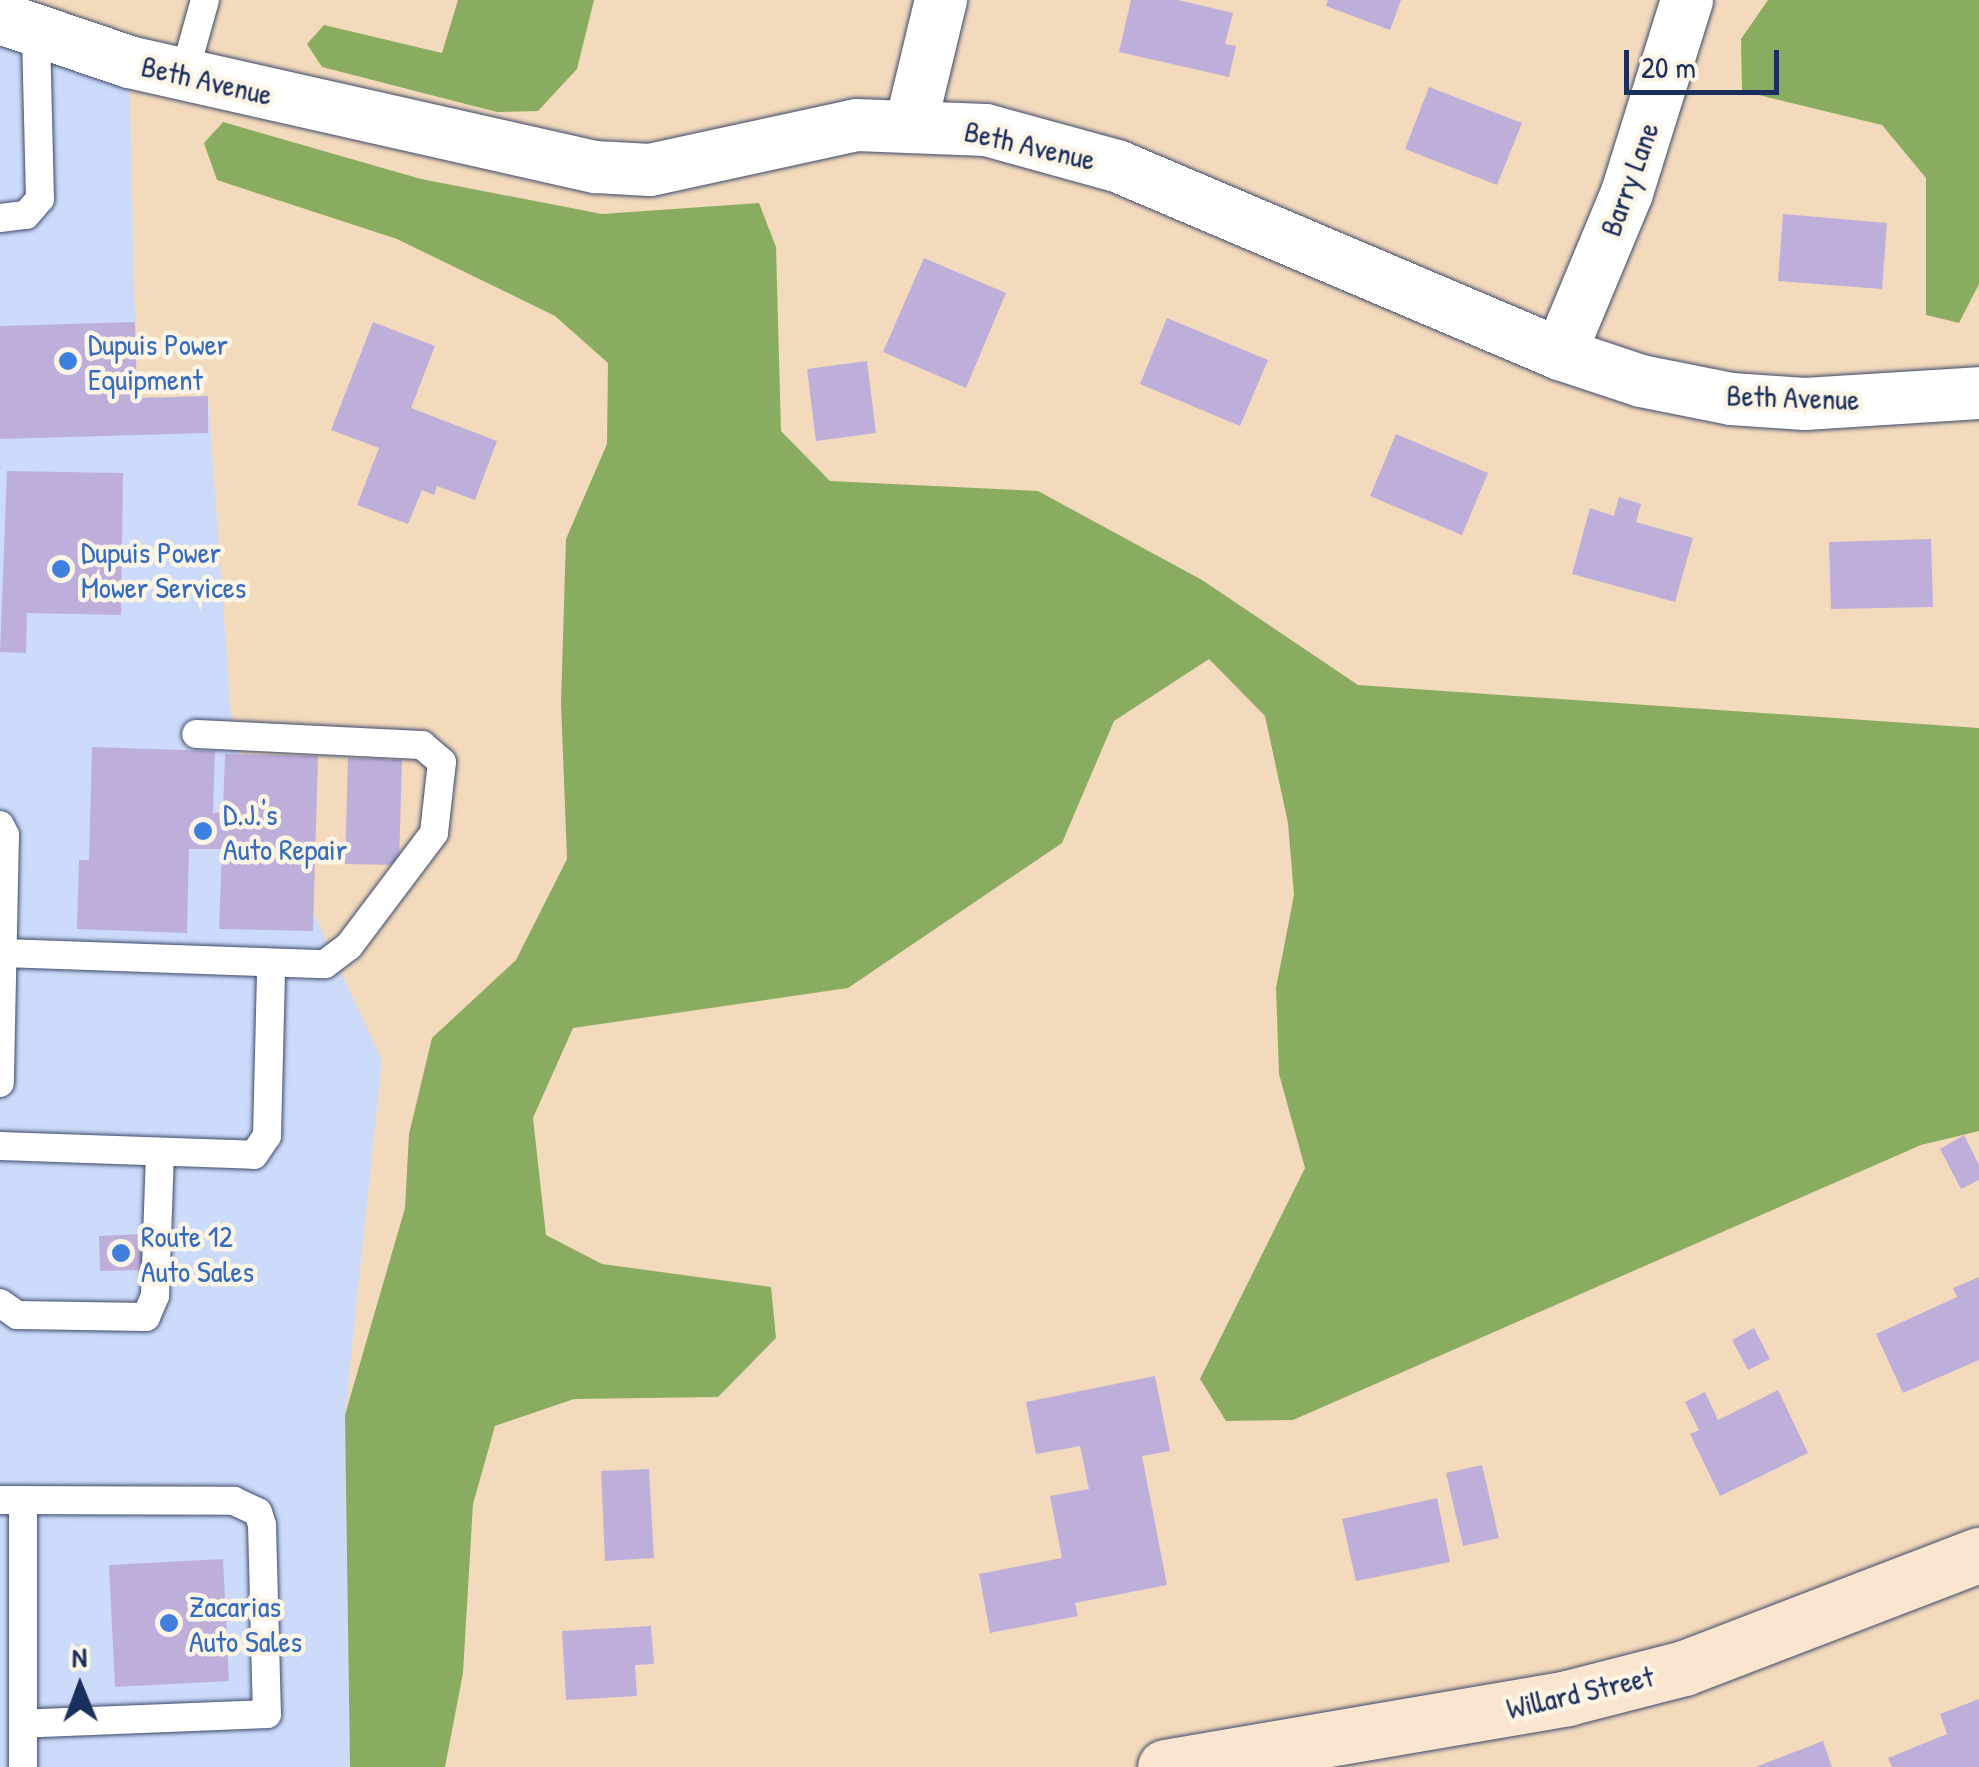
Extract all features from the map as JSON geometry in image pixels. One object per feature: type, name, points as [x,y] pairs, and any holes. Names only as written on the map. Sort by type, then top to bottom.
[{"type":"street","points":[[911,124],[941,0]]},
{"type":"street","name":"Barry Lane","points":[[1560,354],[1627,193],[1688,0]]},
{"type":"street","name":"Beth Avenue","points":[[18,24],[184,75],[596,167],[650,170],[856,125],[911,124],[986,130],[1116,166],[1560,354],[1641,381],[1730,399],[1805,404],[1979,393]]},
{"type":"street","name":"Willard Street","points":[[1165,1767],[1549,1701],[1684,1668],[1979,1555]]},
{"type":"lane","points":[[184,75],[204,0]]},
{"type":"lane","points":[[0,218],[26,215],[40,199],[18,24]]},
{"type":"lane","points":[[3,953],[271,967],[325,964],[348,946],[426,849],[439,813],[442,762],[422,745],[196,734]]},
{"type":"lane","points":[[0,825],[5,835],[0,1083]]},
{"type":"lane","points":[[0,1146],[243,1158],[263,1145],[271,967]]},
{"type":"lane","points":[[0,1303],[17,1315],[146,1317],[155,1296],[160,1154]]},
{"type":"lane","points":[[23,1724],[248,1720],[267,1714],[258,1512],[234,1501],[11,1500],[23,1767]]},
{"type":"shaded area","points":[[0,18],[129,62],[137,398],[208,396],[233,740],[382,1060],[345,1415],[350,1767],[0,1767]]},
{"type":"green space","points":[[458,0],[594,0],[577,69],[538,111],[497,112],[322,67],[307,44],[324,25],[442,53]]},
{"type":"green space","points":[[1768,0],[1979,0],[1979,284],[1959,323],[1926,315],[1926,178],[1882,125],[1742,91],[1741,39]]},
{"type":"green space","points":[[223,122],[421,179],[602,214],[759,203],[776,247],[781,431],[830,481],[1038,491],[1202,580],[1358,685],[1979,728],[1979,1131],[1921,1145],[1293,1420],[1226,1421],[1200,1379],[1305,1168],[1279,1074],[1276,988],[1294,895],[1288,823],[1265,716],[1209,659],[1114,721],[1062,843],[848,988],[573,1028],[533,1118],[546,1235],[602,1264],[771,1287],[776,1338],[718,1397],[574,1399],[495,1426],[473,1504],[463,1673],[445,1767],[350,1767],[345,1415],[405,1208],[409,1134],[432,1038],[516,960],[567,859],[561,703],[566,539],[607,444],[608,363],[555,316],[397,239],[217,180],[204,143]]},
{"type":"building","points":[[1131,0],[1178,0],[1233,13],[1225,44],[1236,46],[1229,77],[1119,52]]},
{"type":"building","points":[[1328,0],[1401,0],[1390,30],[1326,6]]},
{"type":"building","points":[[1429,87],[1522,123],[1497,185],[1405,149]]},
{"type":"building","points":[[1783,214],[1887,223],[1882,289],[1778,281]]},
{"type":"building","points":[[924,258],[1006,293],[966,388],[883,352]]},
{"type":"building","points":[[1167,318],[1268,360],[1240,426],[1140,384]]},
{"type":"building","name":"Dupuis Power Equipment","points":[[135,322],[137,398],[208,396],[208,433],[0,439],[0,326]]},
{"type":"building","points":[[373,322],[435,346],[411,408],[497,441],[475,500],[437,486],[434,495],[422,490],[408,524],[357,505],[379,448],[331,430]]},
{"type":"building","points":[[867,361],[876,433],[816,441],[807,369]]},
{"type":"building","points":[[1396,434],[1488,473],[1462,535],[1370,496]]},
{"type":"building","name":"Dupuis Power Mower Services","points":[[7,471],[123,473],[121,615],[27,613],[26,653],[0,652]]},
{"type":"building","points":[[1619,497],[1641,504],[1636,522],[1693,538],[1675,602],[1572,574],[1590,508],[1614,516]]},
{"type":"building","points":[[1931,539],[1933,607],[1831,609],[1829,542]]},
{"type":"building","name":"D.J.'s Auto Repair","points":[[92,747],[215,751],[213,813],[223,812],[225,754],[318,756],[313,931],[219,929],[222,849],[189,849],[187,933],[77,929],[79,860],[89,860]]},
{"type":"building","points":[[348,758],[402,760],[399,865],[345,864]]},
{"type":"building","points":[[1964,1135],[1979,1165],[1979,1180],[1961,1189],[1940,1149]]},
{"type":"building","name":"Route 12 Auto Sales","points":[[142,1234],[144,1270],[100,1271],[99,1236]]},
{"type":"building","points":[[1979,1277],[1979,1360],[1903,1393],[1876,1334],[1957,1297],[1953,1288]]},
{"type":"building","points":[[1754,1328],[1770,1359],[1748,1370],[1732,1340]]},
{"type":"building","points":[[1155,1376],[1170,1451],[1142,1456],[1167,1585],[1075,1603],[1078,1616],[990,1633],[979,1574],[1062,1558],[1050,1496],[1089,1489],[1080,1446],[1036,1454],[1026,1402]]},
{"type":"building","points":[[1778,1390],[1808,1453],[1720,1496],[1690,1434],[1699,1430],[1685,1402],[1705,1392],[1718,1420]]},
{"type":"building","points":[[1482,1465],[1499,1538],[1463,1546],[1446,1473]]},
{"type":"building","points":[[649,1469],[654,1558],[605,1561],[601,1471]]},
{"type":"building","points":[[1437,1498],[1450,1562],[1356,1581],[1342,1519]]},
{"type":"building","name":"Zacarias Auto Sales","points":[[223,1559],[229,1681],[115,1687],[109,1565]]},
{"type":"building","points":[[651,1626],[654,1664],[635,1665],[637,1696],[566,1700],[562,1631]]},
{"type":"building","points":[[1979,1699],[1979,1767],[1892,1767],[1888,1758],[1947,1734],[1940,1714]]},
{"type":"building","points":[[1823,1741],[1832,1767],[1755,1767]]},
{"type":"place","name":"Dupuis Power Equipment","points":[[68,361]]},
{"type":"place","name":"Dupuis Power Mower Services","points":[[61,569]]},
{"type":"place","name":"D.J.'s Auto Repair","points":[[203,831]]},
{"type":"place","name":"Route 12 Auto Sales","points":[[121,1253]]},
{"type":"place","name":"Zacarias Auto Sales","points":[[169,1623]]}]
